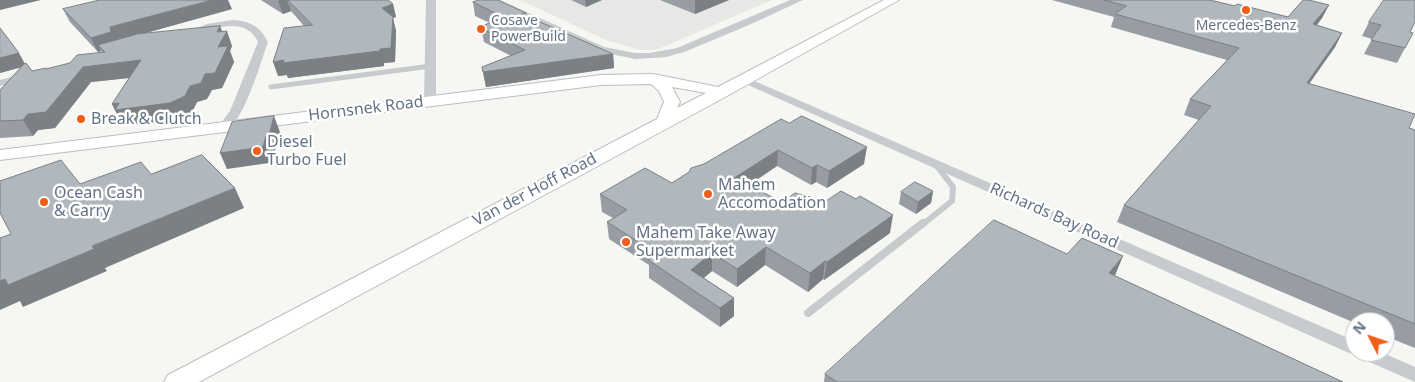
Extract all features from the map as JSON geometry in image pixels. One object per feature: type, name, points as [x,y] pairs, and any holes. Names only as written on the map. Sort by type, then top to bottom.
[{"type":"main road","name":"Van der Hoff Road","points":[[177,382],[625,147],[724,94],[786,56],[893,0]]},
{"type":"main road","name":"Van der Hoff Road","points":[[195,382],[625,147],[663,123],[752,83],[904,0]]},
{"type":"main road","points":[[671,81],[714,80],[732,77],[786,56]]},
{"type":"main road","name":"Hornsnek Road","points":[[0,155],[601,80],[631,78],[671,81],[724,94]]},
{"type":"main road","points":[[653,79],[666,88],[672,102],[663,123]]},
{"type":"street","points":[[430,101],[431,0]]},
{"type":"street","points":[[493,0],[600,49],[617,55],[640,58],[655,57],[685,50],[798,0]]},
{"type":"street","points":[[178,36],[215,25],[241,22],[252,26],[261,35],[263,42],[236,112],[224,127]]},
{"type":"street","points":[[0,83],[37,73]]},
{"type":"street","name":"Richards Bay Road","points":[[752,83],[1345,344]]},
{"type":"street","points":[[1386,362],[1415,375]]},
{"type":"lane","points":[[271,88],[431,66]]},
{"type":"lane","points":[[808,313],[952,201],[953,187],[934,163]]},
{"type":"shaded area","points":[[520,0],[772,0],[656,50],[640,50],[606,40]]},
{"type":"building","points":[[100,0],[212,0],[110,27],[111,32],[91,38],[63,9]]},
{"type":"building","points":[[288,0],[388,0],[393,4],[382,8],[393,17],[391,48],[283,63],[284,60],[273,62],[284,28],[312,25]]},
{"type":"building","points":[[479,0],[498,0],[526,13],[522,14],[613,54],[483,72],[482,67],[525,50],[481,28],[486,26],[484,25],[501,19],[495,16],[499,15],[473,2]]},
{"type":"building","points":[[1104,0],[1210,0],[1235,6],[1237,4],[1288,17],[1303,0],[1329,5],[1313,24],[1342,33],[1307,83],[1415,114],[1409,128],[1415,130],[1415,324],[1395,316],[1395,312],[1386,312],[1124,205],[1211,106],[1190,99],[1239,48],[1115,14],[1126,6]]},
{"type":"building","points":[[1384,0],[1415,0],[1415,22],[1410,32],[1413,33],[1405,48],[1371,40],[1381,25],[1369,22]]},
{"type":"building","points":[[220,26],[217,32],[227,31],[218,47],[228,46],[215,73],[205,74],[201,83],[190,86],[185,96],[170,103],[115,110],[119,103],[112,104],[141,60],[83,67],[46,112],[28,114],[23,120],[0,121],[0,90],[26,63],[32,71],[46,69],[70,63],[77,55],[105,52],[98,45],[137,34]]},
{"type":"building","points":[[0,28],[19,53],[0,58]]},
{"type":"building","points":[[274,116],[269,135],[266,136],[263,147],[220,153],[232,122]]},
{"type":"building","points":[[802,116],[867,147],[829,171],[817,165],[812,168],[778,150],[734,178],[782,202],[795,193],[826,201],[841,191],[856,199],[860,196],[893,215],[810,273],[766,247],[737,269],[712,253],[691,270],[734,298],[720,308],[648,260],[658,254],[607,222],[627,210],[600,194],[645,168],[672,183],[689,172],[691,168],[704,164],[781,119],[789,123]]},
{"type":"building","points":[[202,155],[235,188],[92,246],[94,249],[8,285],[5,279],[0,281],[0,238],[11,234],[0,213],[0,181],[61,160],[80,184],[141,162],[151,174]]},
{"type":"building","points":[[915,182],[933,191],[918,202],[901,192]]},
{"type":"building","points":[[994,220],[1067,254],[1082,238],[1123,256],[1109,273],[1343,382],[837,382],[825,374]]},
{"type":"place","name":"Mercedes-Benz","points":[[1246,10]]},
{"type":"place","name":"Cosave PowerBuild","points":[[481,29]]},
{"type":"place","name":"Break & Clutch","points":[[81,119]]},
{"type":"place","name":"Diesel Turbo Fuel","points":[[257,151]]},
{"type":"place","name":"Mahem Accomodation","points":[[708,194]]},
{"type":"place","name":"Ocean Cash & Carry","points":[[44,202]]},
{"type":"place","name":"Mahem Take Away Supermarket","points":[[626,242]]}]
